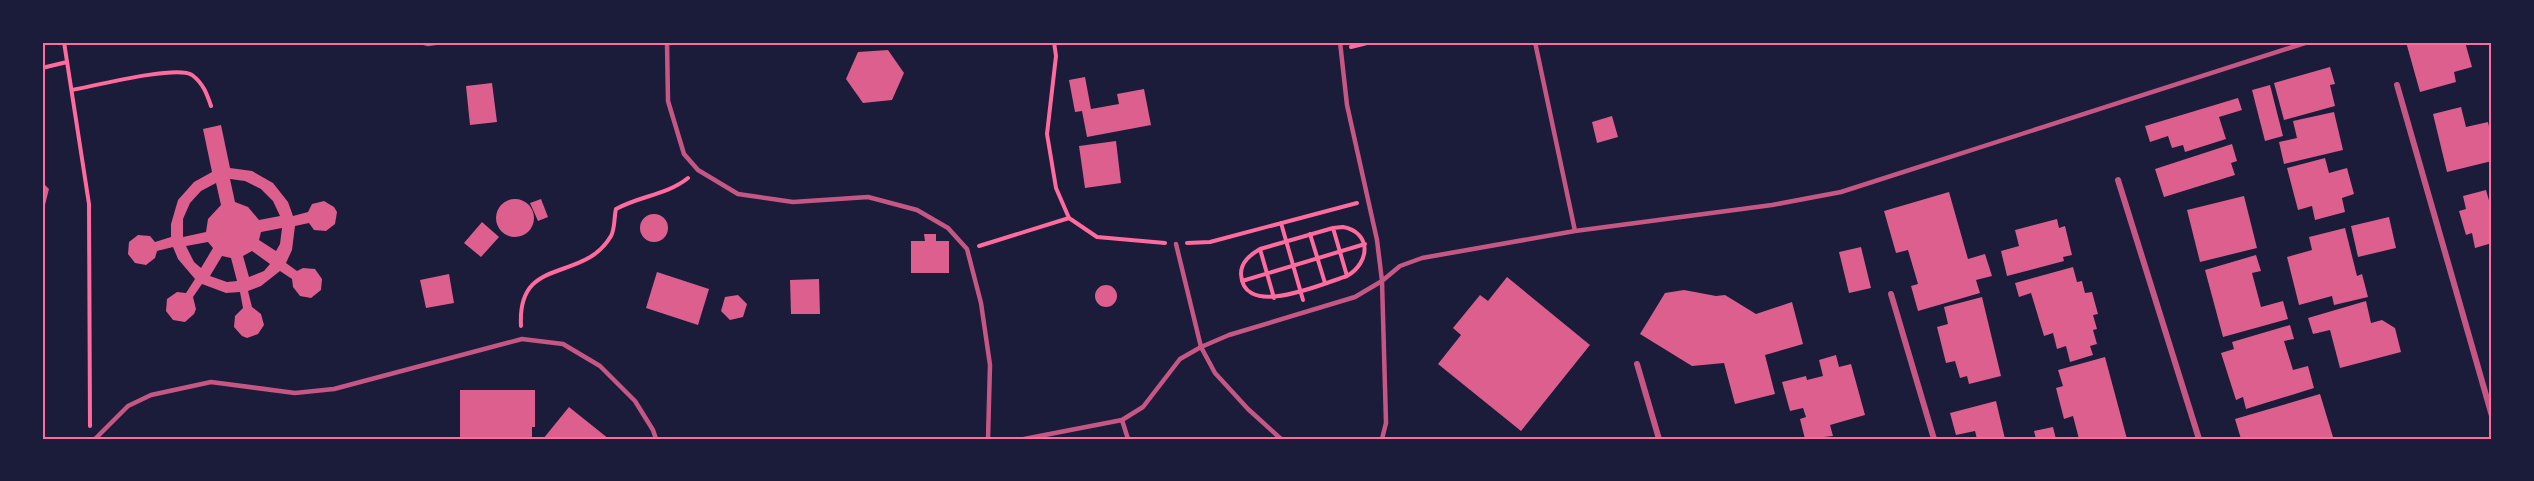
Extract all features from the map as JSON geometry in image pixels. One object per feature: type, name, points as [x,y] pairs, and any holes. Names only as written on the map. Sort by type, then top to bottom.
[{"type":"street","points":[[2397,85],[2492,416]]},
{"type":"street","points":[[2118,180],[2199,439]]},
{"type":"street","points":[[1891,294],[1934,439]]},
{"type":"street","points":[[1637,364],[1659,439]]},
{"type":"lane","points":[[421,42],[428,45],[442,42]]},
{"type":"lane","points":[[667,42],[669,101],[684,154],[698,170],[738,194],[793,202],[868,197],[917,210],[948,228],[967,249],[981,303],[990,365],[988,439]]},
{"type":"lane","points":[[1340,42],[1347,105],[1370,200],[1382,281],[1386,423],[1382,439]]},
{"type":"lane","points":[[1535,42],[1575,231]]},
{"type":"lane","points":[[1024,439],[1122,420],[1143,407],[1180,359],[1201,346],[1229,335],[1355,297],[1382,281],[1400,266],[1422,258],[1575,231],[1772,205],[1841,192],[2308,42]]},
{"type":"lane","points":[[1176,244],[1201,346],[1215,373],[1248,409],[1281,439]]},
{"type":"lane","points":[[95,439],[128,406],[151,395],[211,382],[295,393],[334,389],[522,339],[563,344],[600,366],[635,401],[656,439]]},
{"type":"lane","points":[[1122,420],[1128,439]]},
{"type":"path","points":[[64,42],[89,204],[90,427]]},
{"type":"path","points":[[1054,42],[1056,56],[1047,134],[1056,188],[1069,218],[1096,237],[1176,244],[1210,242],[1370,200]]},
{"type":"path","points":[[1341,50],[1371,42]]},
{"type":"path","points":[[42,68],[68,62]]},
{"type":"path","points":[[72,90],[170,72],[190,74],[203,85],[211,106]]},
{"type":"path","points":[[522,339],[520,306],[533,284],[547,274],[583,262],[597,253],[612,234],[616,209],[627,202],[677,187],[698,170]]},
{"type":"path","points":[[967,249],[1069,218]]},
{"type":"path","points":[[1281,223],[1306,312]]},
{"type":"path","points":[[1333,228],[1347,276]]},
{"type":"path","points":[[1333,228],[1351,228],[1364,244],[1362,263],[1347,276],[1274,297],[1256,296],[1248,291],[1242,281],[1241,270],[1245,261],[1260,249],[1286,242],[1333,228]]},
{"type":"path","points":[[1310,234],[1324,282]]},
{"type":"path","points":[[1242,281],[1377,240]]},
{"type":"path","points":[[1260,249],[1274,297]]},
{"type":"building","points":[[2406,42],[2465,42],[2472,67],[2454,72],[2456,82],[2420,92]]},
{"type":"building","points":[[888,50],[904,73],[892,100],[863,103],[846,79],[858,52]]},
{"type":"building","points":[[2330,67],[2335,84],[2330,85],[2335,106],[2284,120],[2274,83]]},
{"type":"building","points":[[1085,77],[1091,109],[1119,104],[1117,94],[1144,89],[1151,125],[1087,137],[1082,111],[1075,112],[1069,80]]},
{"type":"building","points":[[492,83],[497,122],[470,125],[466,86]]},
{"type":"building","points":[[2270,85],[2283,136],[2265,141],[2252,90]]},
{"type":"building","points":[[2238,98],[2242,110],[2219,117],[2226,139],[2185,152],[2183,145],[2172,148],[2168,136],[2150,142],[2145,126]]},
{"type":"building","points":[[2461,107],[2466,127],[2488,122],[2492,140],[2492,161],[2447,172],[2433,114]]},
{"type":"building","points":[[2334,112],[2343,150],[2284,164],[2279,142],[2297,138],[2293,121]]},
{"type":"building","points":[[1612,116],[1618,137],[1597,143],[1592,122]]},
{"type":"building","points":[[221,125],[230,168],[252,171],[273,183],[288,202],[293,216],[308,212],[312,204],[324,201],[334,207],[337,212],[335,224],[326,231],[314,230],[309,223],[295,226],[292,250],[286,263],[297,271],[303,268],[315,269],[322,279],[321,290],[311,298],[300,296],[293,287],[292,279],[280,271],[261,286],[248,291],[252,307],[261,314],[264,325],[258,334],[247,338],[234,327],[235,316],[243,308],[240,292],[226,293],[202,284],[193,297],[196,309],[194,314],[185,322],[173,320],[166,311],[167,299],[177,292],[186,293],[195,279],[178,259],[173,247],[157,251],[155,258],[146,265],[135,263],[128,254],[129,242],[138,235],[150,236],[155,242],[171,237],[171,224],[178,200],[194,182],[212,172],[203,129]],"holes":[[[230,179],[245,181],[261,189],[273,201],[280,216],[259,220],[248,207],[235,202]],[[216,183],[221,205],[208,219],[206,232],[183,237],[183,219],[190,203],[201,191]],[[282,228],[280,244],[276,251],[259,240],[261,232]],[[208,242],[213,248],[201,268],[194,262],[186,246]],[[252,251],[270,264],[264,271],[249,277],[243,256]],[[222,256],[231,258],[237,281],[227,282],[210,276]]]},
{"type":"building","points":[[1116,141],[1121,183],[1085,188],[1079,146]]},
{"type":"building","points":[[2232,144],[2237,161],[2231,163],[2235,175],[2164,197],[2155,169]]},
{"type":"building","points":[[2325,158],[2329,173],[2347,168],[2354,194],[2342,198],[2345,212],[2315,220],[2312,206],[2298,210],[2287,168]]},
{"type":"building","points":[[42,182],[49,189],[43,213],[42,213]]},
{"type":"building","points":[[2486,190],[2492,211],[2492,243],[2475,248],[2472,233],[2466,235],[2459,211],[2466,209],[2463,196]]},
{"type":"building","points":[[1949,192],[1968,259],[1985,254],[1992,276],[1976,280],[1980,293],[1918,311],[1911,286],[1918,284],[1908,250],[1896,253],[1884,211]]},
{"type":"building","points":[[2244,196],[2257,248],[2200,262],[2187,210]]},
{"type":"building","points":[[515,199],[529,204],[534,218],[529,232],[515,237],[501,232],[496,218],[501,204]]},
{"type":"building","points":[[541,199],[548,217],[538,221],[530,203]]},
{"type":"building","points":[[654,214],[664,218],[668,228],[664,238],[654,242],[644,238],[640,228],[644,218]]},
{"type":"building","points":[[2389,217],[2396,248],[2358,257],[2351,226]]},
{"type":"building","points":[[2057,219],[2059,228],[2065,226],[2072,255],[2063,257],[2064,261],[2007,276],[2001,251],[2019,246],[2015,230]]},
{"type":"building","points":[[482,222],[499,237],[481,257],[464,243]]},
{"type":"building","points":[[2345,228],[2357,276],[2362,274],[2368,297],[2334,305],[2332,296],[2299,305],[2287,257],[2312,250],[2309,237]]},
{"type":"building","points":[[924,234],[936,234],[936,241],[949,241],[949,273],[911,273],[911,241],[925,241]]},
{"type":"building","points":[[1861,247],[1871,288],[1849,293],[1839,252]]},
{"type":"building","points":[[2256,255],[2261,271],[2252,273],[2261,307],[2283,301],[2288,319],[2223,337],[2205,270]]},
{"type":"building","points":[[2073,267],[2077,282],[2082,281],[2085,293],[2092,292],[2098,314],[2093,315],[2097,329],[2093,330],[2097,344],[2090,346],[2093,355],[2070,362],[2066,346],[2057,349],[2053,333],[2044,336],[2031,293],[2019,297],[2015,283]]},
{"type":"building","points":[[657,272],[709,289],[698,325],[646,308]]},
{"type":"building","points":[[449,274],[454,303],[426,308],[420,280]]},
{"type":"building","points":[[1507,277],[1590,345],[1521,431],[1438,364],[1461,335],[1453,328],[1480,295],[1488,301]]},
{"type":"building","points":[[819,279],[820,314],[791,314],[790,280]]},
{"type":"building","points":[[1106,285],[1116,292],[1117,296],[1110,306],[1106,307],[1096,300],[1095,296],[1102,286]]},
{"type":"building","points":[[1684,290],[1716,296],[1725,295],[1756,314],[1792,302],[1803,344],[1765,355],[1775,394],[1735,404],[1724,363],[1692,366],[1640,334],[1665,293]]},
{"type":"building","points":[[738,295],[747,304],[743,317],[730,320],[721,311],[725,297]]},
{"type":"building","points":[[1982,297],[2001,376],[1969,384],[1967,376],[1960,378],[1955,361],[1946,363],[1937,327],[1948,324],[1944,307]]},
{"type":"building","points":[[2366,301],[2371,323],[2382,320],[2395,328],[2401,352],[2340,368],[2330,330],[2313,334],[2308,318]]},
{"type":"building","points":[[2290,325],[2294,339],[2284,341],[2293,370],[2308,366],[2314,388],[2246,409],[2243,397],[2236,400],[2221,353],[2234,349],[2232,342]]},
{"type":"building","points":[[1836,355],[1839,367],[1851,364],[1865,415],[1830,425],[1833,436],[1805,439],[1800,419],[1806,417],[1803,408],[1790,411],[1782,382],[1806,376],[1807,380],[1823,376],[1819,360]]},
{"type":"building","points":[[2105,357],[2127,439],[2079,439],[2073,416],[2064,419],[2056,388],[2063,386],[2058,370]]},
{"type":"building","points":[[460,390],[535,390],[535,427],[532,427],[532,439],[460,439]]},
{"type":"building","points":[[2320,394],[2333,437],[2327,439],[2241,439],[2235,419]]},
{"type":"building","points":[[1996,401],[2005,439],[1977,439],[1975,431],[1956,435],[1950,413]]},
{"type":"building","points":[[569,407],[609,439],[543,439]]},
{"type":"building","points":[[2053,427],[2056,439],[2036,439],[2034,431]]}]
